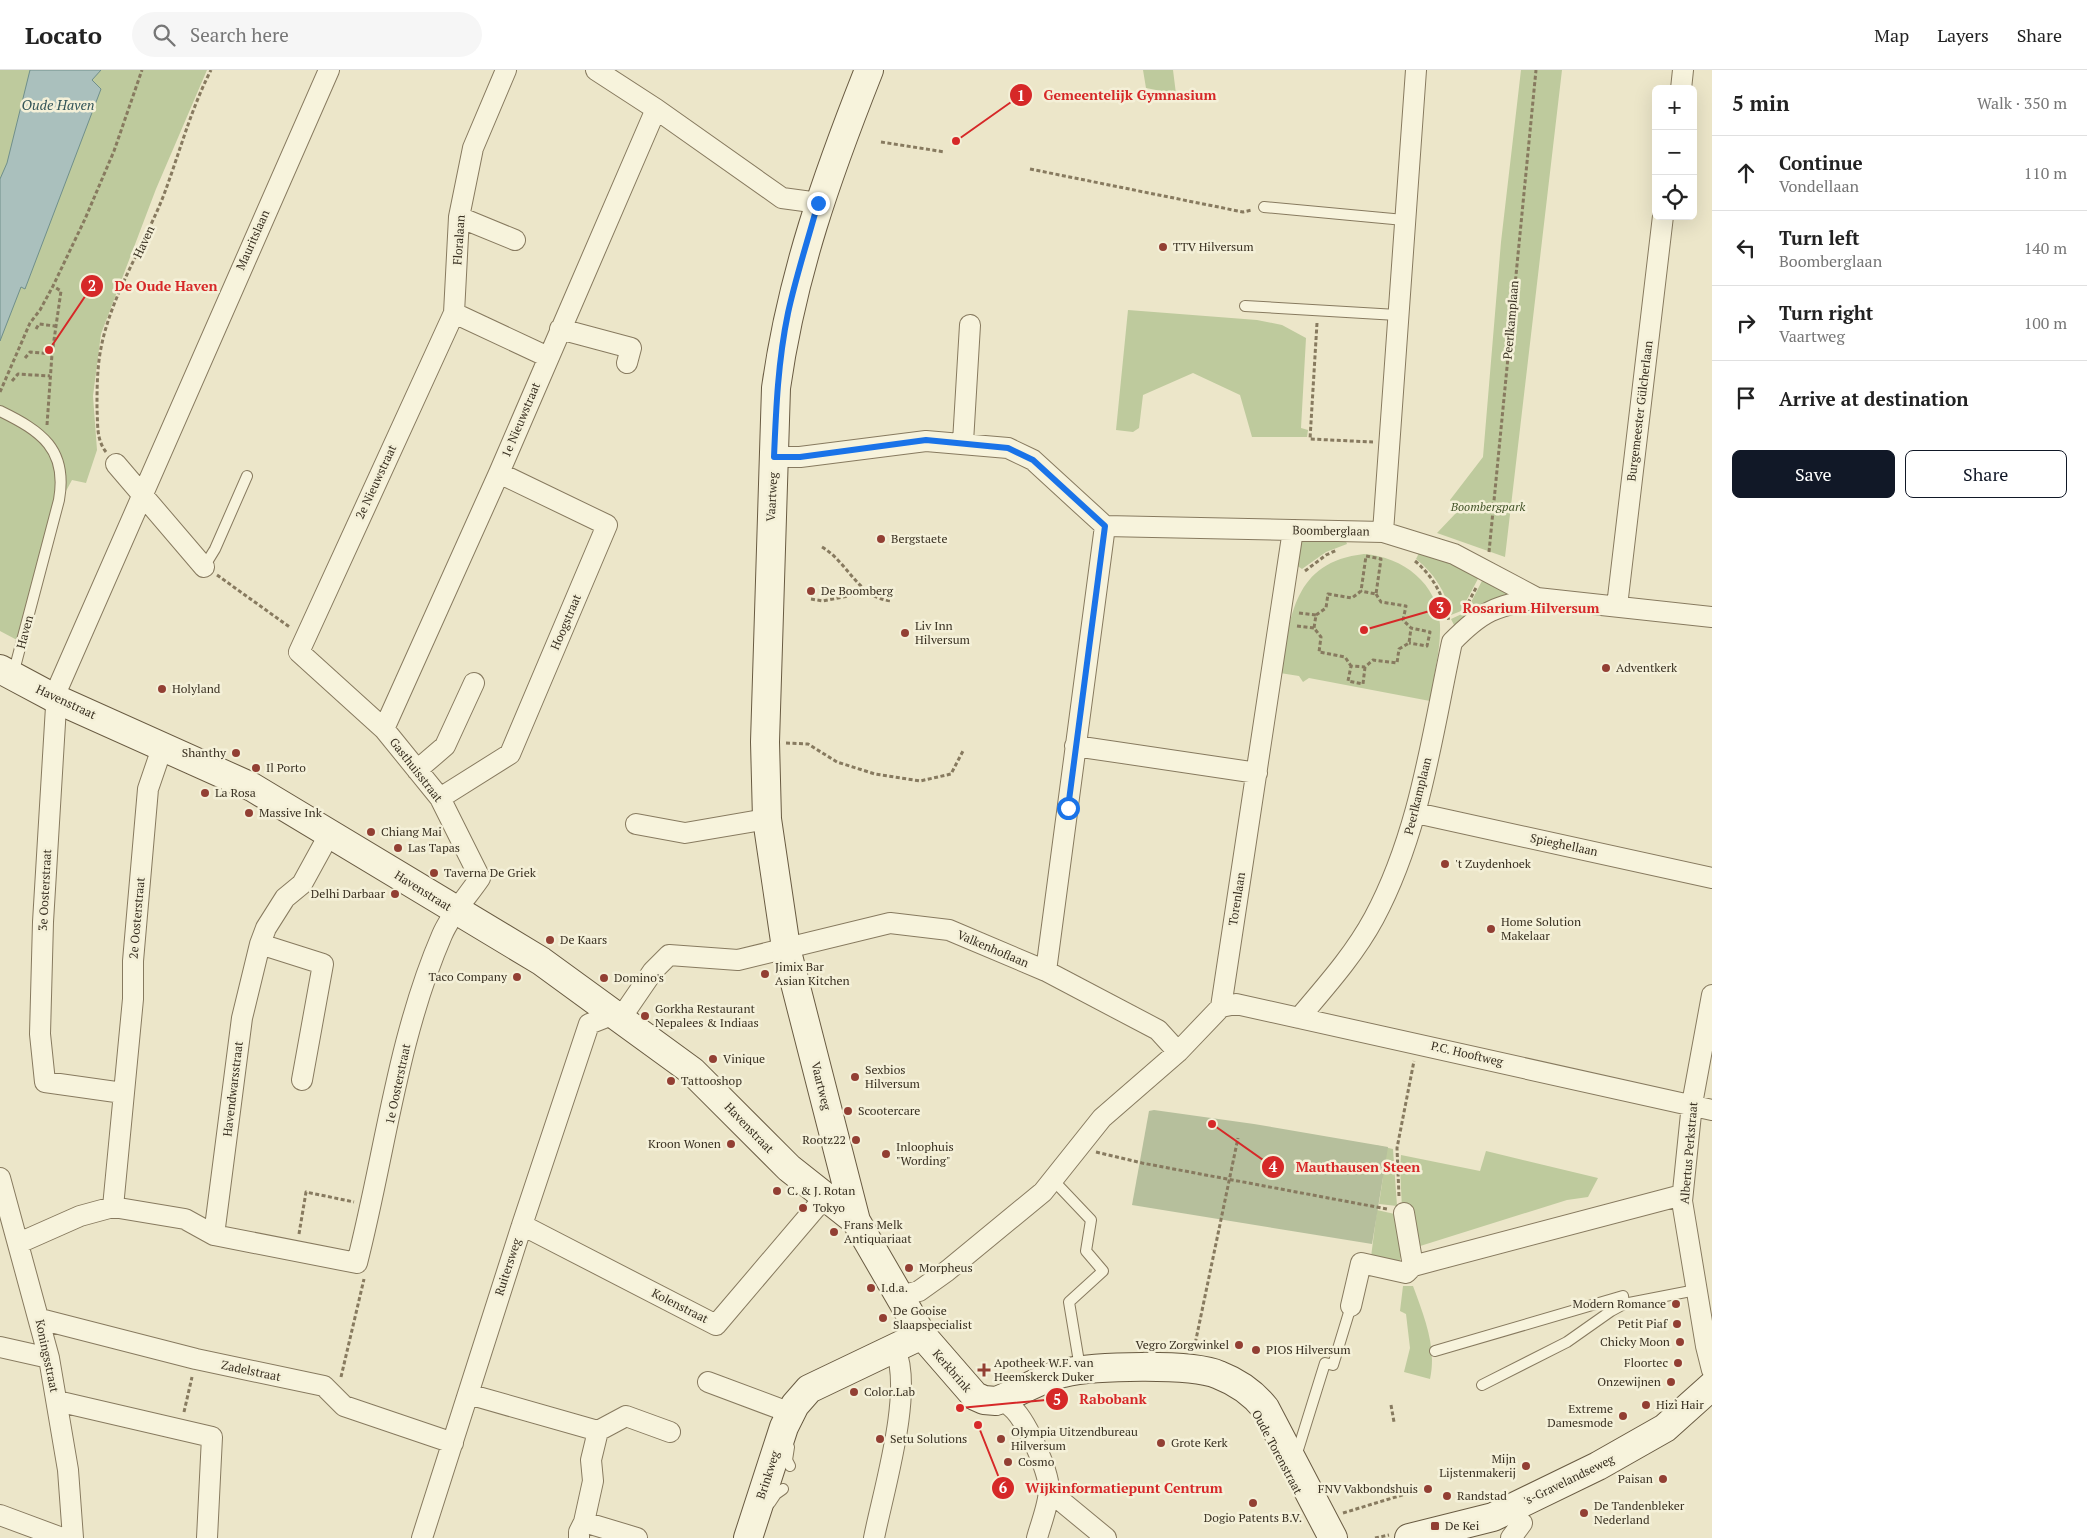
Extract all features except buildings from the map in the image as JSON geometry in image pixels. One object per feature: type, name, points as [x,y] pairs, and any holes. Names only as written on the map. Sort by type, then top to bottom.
[{"type":"street","name":"Mauritslaan","points":[[57,694],[142,493],[329,70]]},
{"type":"street","name":"Floralaan","points":[[454,313],[459,217],[474,148],[506,70]]},
{"type":"street","points":[[596,70],[656,109],[782,198],[827,204]]},
{"type":"street","name":"Vaartweg","points":[[869,70],[827,204],[795,286],[782,344],[776,388],[765,742],[767,818],[786,948],[856,1221],[901,1296],[922,1336]]},
{"type":"street","points":[[1383,532],[1416,70]]},
{"type":"street","points":[[1681,85],[1683,70]]},
{"type":"street","name":"1e Nieuwstraat","points":[[384,729],[499,474],[656,109]]},
{"type":"street","points":[[459,217],[515,240]]},
{"type":"street","name":"Burgemeester Gülcherlaan","points":[[1617,606],[1663,220]]},
{"type":"street","points":[[454,313],[548,357]]},
{"type":"street","name":"2e Nieuwstraat","points":[[302,645],[454,313]]},
{"type":"street","points":[[963,442],[970,325]]},
{"type":"street","points":[[560,329],[631,348],[628,363]]},
{"type":"street","points":[[774,457],[800,457],[926,440],[963,442],[1008,448],[1033,460],[1105,526],[1046,971]]},
{"type":"street","points":[[116,464],[204,567]]},
{"type":"street","name":"Hoogstraat","points":[[440,798],[510,754],[607,525],[499,474]]},
{"type":"street","name":"Boomberglaan","points":[[1105,526],[1383,532],[1454,554],[1537,598],[1712,617]]},
{"type":"street","name":"Torenlaan","points":[[1221,1006],[1285,594],[1293,530]]},
{"type":"street","name":"Peerlkamplaan","points":[[1299,1018],[1340,971],[1374,919],[1396,872],[1416,813],[1452,642],[1470,624],[1495,608],[1537,598]]},
{"type":"street","name":"Gasthuisstraat","points":[[302,645],[384,729],[440,798],[472,854],[480,878],[455,911]]},
{"type":"street","name":"Havenstraat","points":[[7,667],[57,694],[252,787],[540,961],[620,1012],[692,1071],[761,1142],[803,1179],[822,1201],[856,1221]]},
{"type":"street","points":[[417,770],[445,746],[474,684]]},
{"type":"street","name":"3e Oosterstraat","points":[[57,694],[42,922],[40,1034],[45,1082],[123,1093]]},
{"type":"street","name":"2e Oosterstraat","points":[[113,1207],[133,999],[133,961],[148,789],[163,745]]},
{"type":"street","points":[[1075,746],[1257,773]]},
{"type":"street","name":"Spieghellaan","points":[[1416,813],[1712,878]]},
{"type":"street","points":[[636,824],[685,833],[767,818]]},
{"type":"street","name":"Havendwarsstraat","points":[[214,1235],[242,1018],[260,944],[266,928],[285,898],[302,884],[330,833]]},
{"type":"street","name":"1e Oosterstraat","points":[[357,1263],[405,1049],[419,999],[442,934],[455,911]]},
{"type":"street","name":"Valkenhoflaan","points":[[620,1012],[627,1008],[653,971],[669,955],[738,960],[890,923],[949,930],[1046,971],[1158,1030],[1178,1052]]},
{"type":"street","points":[[260,944],[323,964],[302,1080]]},
{"type":"street","name":"Albertus Perkstraat","points":[[1712,995],[1692,1104],[1682,1194],[1696,1290],[1712,1370]]},
{"type":"street","name":"P.C. Hooftweg","points":[[1221,1006],[1236,1004],[1419,1043],[1712,1110]]},
{"type":"street","points":[[901,1296],[919,1291],[947,1271],[1043,1192],[1102,1118],[1178,1052],[1221,1006]]},
{"type":"street","name":"Ruitersweg","points":[[422,1538],[522,1225],[589,1024],[620,1012]]},
{"type":"street","points":[[803,1179],[842,1169]]},
{"type":"street","name":"Koningsstraat","points":[[0,1178],[40,1319],[49,1358],[68,1470],[73,1538]]},
{"type":"street","points":[[1351,1306],[1360,1263],[1406,1273],[1413,1266],[1682,1194]]},
{"type":"street","name":"Kolenstraat","points":[[522,1225],[716,1325],[822,1201]]},
{"type":"street","points":[[19,1243],[80,1216],[113,1207],[185,1219],[214,1235],[357,1263]]},
{"type":"street","points":[[1398,1208],[1413,1266]]},
{"type":"street","name":"Zadelstraat","points":[[40,1319],[196,1359],[324,1386],[344,1406],[453,1443]]},
{"type":"street","name":"Brinkweg","points":[[748,1538],[784,1427],[800,1411],[809,1389],[922,1336]]},
{"type":"street","name":"Kerkbrink","points":[[922,1336],[970,1392],[984,1400],[996,1401],[1010,1406],[1022,1423],[1046,1469],[1049,1491],[1037,1538]]},
{"type":"street","points":[[0,1347],[49,1358]]},
{"type":"street","points":[[874,1538],[898,1422],[900,1388],[898,1358],[895,1350]]},
{"type":"street","name":"Oude Torenstraat","points":[[996,1401],[1061,1374],[1080,1370],[1163,1367],[1200,1370],[1218,1374],[1254,1396],[1265,1408],[1289,1456],[1336,1526]]},
{"type":"street","points":[[708,1382],[800,1411]]},
{"type":"street","name":"'s-Gravelandseweg","points":[[1409,1538],[1493,1517],[1607,1462],[1665,1428],[1712,1386]]},
{"type":"street","points":[[468,1394],[598,1432],[626,1416],[670,1432]]},
{"type":"street","points":[[57,1401],[212,1437],[207,1538]]},
{"type":"street","points":[[598,1432],[591,1460],[593,1480],[581,1530],[599,1526],[604,1534],[637,1538]]},
{"type":"street","points":[[1049,1491],[1106,1538]]},
{"type":"street","points":[[0,1515],[62,1538]]},
{"type":"lane","points":[[1264,207],[1404,220]]},
{"type":"lane","points":[[1245,306],[1398,315]]},
{"type":"lane","name":"Haven","points":[[0,411],[20,421],[46,440],[58,459],[61,490],[7,667]]},
{"type":"lane","points":[[204,567],[215,548],[248,476]]},
{"type":"lane","points":[[1053,1180],[1091,1220],[1086,1251],[1103,1271],[1068,1302],[1080,1370]]},
{"type":"lane","points":[[1482,1385],[1567,1342],[1624,1304],[1696,1290]]},
{"type":"lane","points":[[1435,1351],[1623,1296],[1624,1304]]},
{"type":"lane","points":[[1289,1456],[1297,1453],[1325,1362],[1333,1365],[1351,1306]]},
{"type":"lane","name":"Brinkweg","points":[[790,1466],[788,1450],[800,1411]]},
{"type":"lane","name":"Brinkweg","points":[[759,1538],[770,1502],[783,1489]]},
{"type":"path","points":[[0,392],[30,323],[40,310],[53,286],[85,219],[114,151],[142,70]]},
{"type":"path","name":"Haven","points":[[116,464],[100,444],[97,386],[101,349],[109,320],[154,221],[189,121],[211,70]]},
{"type":"path","name":"Peerlkamplaan","points":[[1465,609],[1485,570],[1489,551],[1536,70]]},
{"type":"path","points":[[881,142],[945,152]]},
{"type":"path","points":[[1030,169],[1242,212],[1264,207]]},
{"type":"path","points":[[46,440],[52,354],[61,291],[53,286]]},
{"type":"path","points":[[1318,310],[1310,439],[1389,442]]},
{"type":"path","points":[[36,329],[39,324],[56,326]]},
{"type":"path","points":[[25,358],[30,352],[52,354]]},
{"type":"path","points":[[12,380],[18,374],[50,376]]},
{"type":"path","points":[[822,547],[833,553],[848,570],[856,583],[884,600],[891,601]]},
{"type":"path","points":[[1285,594],[1313,564],[1326,555],[1343,549]]},
{"type":"path","points":[[1374,558],[1378,552]]},
{"type":"path","points":[[1366,556],[1381,559],[1376,594],[1381,602],[1406,606],[1403,620],[1411,628],[1430,632],[1427,646],[1409,643],[1399,650],[1397,663],[1373,660],[1365,667],[1362,684],[1348,681],[1351,666],[1345,657],[1319,652],[1321,637],[1314,628],[1296,626],[1299,612],[1316,615],[1326,608],[1328,594],[1352,598],[1361,591],[1366,556]]},
{"type":"path","points":[[1407,557],[1431,577],[1442,595],[1448,618],[1457,615]]},
{"type":"path","points":[[204,567],[230,583],[302,645]]},
{"type":"path","points":[[1361,591],[1376,594]]},
{"type":"path","points":[[811,599],[823,601],[869,592]]},
{"type":"path","points":[[1314,628],[1316,615]]},
{"type":"path","points":[[1409,643],[1411,628]]},
{"type":"path","points":[[1351,666],[1365,667]]},
{"type":"path","points":[[765,742],[808,744],[837,762],[856,769],[920,781],[951,774],[964,749]]},
{"type":"path","points":[[1078,1148],[1142,1163],[1398,1208],[1396,1162],[1398,1140],[1419,1043]]},
{"type":"path","points":[[1194,1350],[1238,1138]]},
{"type":"path","points":[[296,1252],[306,1192],[371,1206]]},
{"type":"path","points":[[336,1398],[366,1271],[357,1263]]},
{"type":"path","points":[[180,1430],[196,1359]]},
{"type":"path","points":[[1391,1405],[1394,1422]]},
{"type":"path","points":[[1336,1526],[1412,1492]]},
{"type":"green space","points":[[0,70],[207,70],[156,189],[101,334],[93,396],[97,450],[86,483],[72,480],[66,491],[17,640],[0,631]]},
{"type":"green space","points":[[1143,70],[1173,70],[1176,94],[1146,88]]},
{"type":"green space","name":"Boombergpark","points":[[1521,70],[1562,70],[1505,557],[1437,533],[1456,513],[1450,500],[1483,457],[1501,242]]},
{"type":"green space","points":[[1128,310],[1257,320],[1282,325],[1306,338],[1301,428],[1308,430],[1307,437],[1252,437],[1240,395],[1193,373],[1143,395],[1139,428],[1133,432],[1116,430]]},
{"type":"green space","points":[[1297,537],[1345,539],[1347,544],[1326,552],[1302,569],[1296,565]]},
{"type":"green space","points":[[1419,553],[1481,573],[1461,611],[1451,615],[1446,599],[1438,584],[1428,570],[1416,559]]},
{"type":"green space","points":[[1364,554],[1392,560],[1405,567],[1416,575],[1433,597],[1438,610],[1440,634],[1430,701],[1309,678],[1303,682],[1299,676],[1280,673],[1293,612],[1309,580],[1322,568],[1340,559]]},
{"type":"green space","points":[[1485,575],[1517,592],[1458,627],[1454,625],[1451,619],[1466,612]]},
{"type":"green space","points":[[1154,1110],[1254,1124],[1388,1147],[1372,1244],[1132,1205],[1149,1111]]},
{"type":"green space","points":[[1375,1145],[1393,1149],[1397,1206],[1379,1204],[1383,1177]]},
{"type":"green space","points":[[1486,1151],[1598,1178],[1588,1197],[1567,1200],[1417,1247],[1402,1209],[1401,1155],[1480,1171]]},
{"type":"green space","points":[[1377,1210],[1399,1215],[1404,1247],[1399,1263],[1371,1257]]},
{"type":"green space","points":[[1403,1286],[1413,1286],[1425,1320],[1431,1343],[1432,1367],[1430,1379],[1404,1372],[1410,1348],[1406,1314],[1400,1311]]},
{"type":"water","name":"Oude Haven","points":[[30,70],[101,70],[92,80],[101,89],[25,289],[21,287],[0,341],[0,179],[7,163]]},
{"type":"place","name":"Gemeentelijk Gymnasium","points":[[956,141]]},
{"type":"place","name":"TTV Hilversum","points":[[1163,247]]},
{"type":"place","name":"De Oude Haven","points":[[49,350]]},
{"type":"place","name":"Bergstaete","points":[[881,539]]},
{"type":"place","name":"De Boomberg","points":[[811,591]]},
{"type":"place","name":"Rosarium Hilversum","points":[[1364,630]]},
{"type":"place","name":"Liv Inn Hilversum","points":[[905,633]]},
{"type":"place","name":"Adventkerk","points":[[1606,668]]},
{"type":"place","name":"Holyland","points":[[162,689]]},
{"type":"place","name":"Shanthy","points":[[236,753]]},
{"type":"place","name":"Il Porto","points":[[256,768]]},
{"type":"place","name":"La Rosa","points":[[205,793]]},
{"type":"place","name":"Massive Ink","points":[[249,813]]},
{"type":"place","name":"Chiang Mai","points":[[371,832]]},
{"type":"place","name":"Las Tapas","points":[[398,848]]},
{"type":"place","name":"'t Zuydenhoek","points":[[1445,864]]},
{"type":"place","name":"Taverna De Griek","points":[[434,873]]},
{"type":"place","name":"Delhi Darbaar","points":[[395,894]]},
{"type":"place","name":"Home Solution Makelaar","points":[[1491,929]]},
{"type":"place","name":"De Kaars","points":[[550,940]]},
{"type":"place","name":"Jimix Bar Asian Kitchen","points":[[765,974]]},
{"type":"place","name":"Taco Company","points":[[517,977]]},
{"type":"place","name":"Domino's","points":[[604,978]]},
{"type":"place","name":"Gorkha Restaurant Nepalees & Indiaas","points":[[645,1016]]},
{"type":"place","name":"Vinique","points":[[713,1059]]},
{"type":"place","name":"Sexbios Hilversum","points":[[855,1077]]},
{"type":"place","name":"Tattooshop","points":[[671,1081]]},
{"type":"place","name":"Scootercare","points":[[848,1111]]},
{"type":"place","name":"Mauthausen Steen","points":[[1212,1124]]},
{"type":"place","name":"Rootz22","points":[[856,1140]]},
{"type":"place","name":"Kroon Wonen","points":[[731,1144]]},
{"type":"place","name":"Inloophuis \"Wording\"","points":[[886,1154]]},
{"type":"place","name":"C. & J. Rotan","points":[[777,1191]]},
{"type":"place","name":"Tokyo","points":[[803,1208]]},
{"type":"place","name":"Frans Melk Antiquariaat","points":[[834,1232]]},
{"type":"place","name":"Morpheus","points":[[909,1268]]},
{"type":"place","name":"I.d.a.","points":[[871,1288]]},
{"type":"place","name":"Modern Romance","points":[[1676,1304]]},
{"type":"place","name":"De Gooise Slaapspecialist","points":[[883,1318]]},
{"type":"place","name":"Petit Piaf","points":[[1677,1324]]},
{"type":"place","name":"Chicky Moon","points":[[1680,1342]]},
{"type":"place","name":"Vegro Zorgwinkel","points":[[1239,1345]]},
{"type":"place","name":"PIOS Hilversum","points":[[1256,1350]]},
{"type":"place","name":"Floortec","points":[[1678,1363]]},
{"type":"place","name":"Apotheek W.F. van Heemskerck Duker","points":[[984,1370]]},
{"type":"place","name":"Onzewijnen","points":[[1671,1382]]},
{"type":"place","name":"Color.Lab","points":[[854,1392]]},
{"type":"place","name":"Hizi Hair","points":[[1646,1405]]},
{"type":"place","name":"Rabobank","points":[[960,1408]]},
{"type":"place","name":"Extreme Damesmode","points":[[1623,1416]]},
{"type":"place","name":"Wijkinformatiepunt Centrum","points":[[978,1425]]},
{"type":"place","name":"Setu Solutions","points":[[880,1439]]},
{"type":"place","name":"Olympia Uitzendbureau Hilversum","points":[[1001,1439]]},
{"type":"place","name":"Grote Kerk","points":[[1161,1443]]},
{"type":"place","name":"Cosmo","points":[[1008,1462]]},
{"type":"place","name":"Mijn Lijstenmakerij","points":[[1526,1466]]},
{"type":"place","name":"Paisan","points":[[1663,1479]]},
{"type":"place","name":"FNV Vakbondshuis","points":[[1428,1489]]},
{"type":"place","name":"Randstad","points":[[1447,1496]]},
{"type":"place","name":"Dogio Patents B.V.","points":[[1253,1503]]},
{"type":"place","name":"De Tandenbleker Nederland","points":[[1584,1513]]},
{"type":"place","name":"De Kei","points":[[1435,1526]]},
{"type":"route","points":[[818,203],[795,286],[782,344],[776,388],[774,457],[800,457],[926,440],[1008,448],[1033,460],[1105,526],[1068,808]]}]
